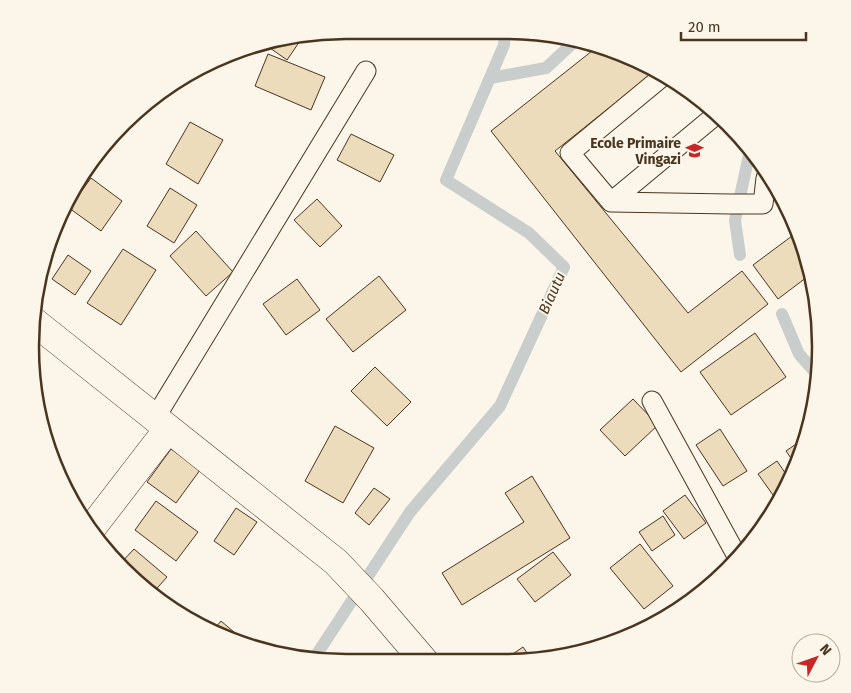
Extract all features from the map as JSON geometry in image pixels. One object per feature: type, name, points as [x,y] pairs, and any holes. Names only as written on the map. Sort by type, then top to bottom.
[{"type":"street","points":[[39,326],[336,562],[372,600],[418,654]]},
{"type":"street","points":[[95,523],[161,423]]},
{"type":"lane","points":[[161,423],[366,71]]},
{"type":"lane","points":[[658,80],[570,153],[611,202],[763,204],[765,184]]},
{"type":"lane","points":[[611,202],[711,119]]},
{"type":"lane","points":[[652,401],[734,551]]},
{"type":"building","points":[[299,42],[287,60],[270,48]]},
{"type":"building","points":[[591,51],[622,62],[650,75],[555,151],[688,313],[742,271],[768,304],[681,372],[491,131]]},
{"type":"building","points":[[268,54],[325,77],[311,110],[255,86]]},
{"type":"building","points":[[190,122],[223,140],[198,184],[166,164]]},
{"type":"building","points":[[351,134],[394,155],[380,182],[337,160]]},
{"type":"building","points":[[91,178],[122,201],[101,231],[71,209]]},
{"type":"building","points":[[170,188],[197,205],[174,243],[147,226]]},
{"type":"building","points":[[317,199],[342,226],[320,247],[294,220]]},
{"type":"building","points":[[196,231],[233,272],[206,296],[170,256]]},
{"type":"building","points":[[792,236],[805,279],[778,299],[753,265]]},
{"type":"building","points":[[123,249],[156,270],[121,325],[87,303]]},
{"type":"building","points":[[68,255],[91,271],[75,295],[52,279]]},
{"type":"building","points":[[379,276],[406,310],[353,352],[326,319]]},
{"type":"building","points":[[297,279],[320,310],[286,335],[263,304]]},
{"type":"building","points":[[755,333],[786,377],[731,415],[700,372]]},
{"type":"building","points":[[375,367],[411,402],[387,426],[351,391]]},
{"type":"building","points":[[633,399],[658,425],[625,456],[600,430]]},
{"type":"building","points":[[335,426],[374,448],[343,503],[305,481]]},
{"type":"building","points":[[720,429],[747,471],[723,486],[696,445]]},
{"type":"building","points":[[796,444],[791,458],[786,451]]},
{"type":"building","points":[[171,449],[200,470],[176,503],[147,482]]},
{"type":"building","points":[[777,461],[785,473],[773,495],[758,474]]},
{"type":"building","points":[[532,476],[570,538],[462,605],[442,573],[524,522],[505,493]]},
{"type":"building","points":[[374,488],[390,499],[369,525],[355,513]]},
{"type":"building","points":[[685,495],[706,523],[684,539],[663,511]]},
{"type":"building","points":[[156,501],[198,532],[176,561],[135,530]]},
{"type":"building","points":[[236,508],[257,522],[234,555],[214,541]]},
{"type":"building","points":[[663,516],[675,535],[652,551],[639,532]]},
{"type":"building","points":[[640,544],[673,586],[644,609],[610,568]]},
{"type":"building","points":[[134,549],[167,577],[156,589],[124,559]]},
{"type":"building","points":[[553,552],[571,575],[535,602],[517,579]]},
{"type":"building","points":[[221,621],[236,633],[229,631],[217,626]]},
{"type":"building","points":[[523,647],[528,654],[525,654],[513,654]]},
{"type":"waterway","name":"Biautu","points":[[317,653],[410,512],[500,406],[564,267],[529,233],[446,180],[504,45],[504,39]]},
{"type":"waterway","points":[[490,78],[546,68],[570,46]]},
{"type":"waterway","points":[[740,255],[735,220],[748,158]]},
{"type":"waterway","points":[[782,314],[799,354],[812,369]]},
{"type":"place","name":"Ecole Primaire Vingazi","points":[[695,151]]}]
